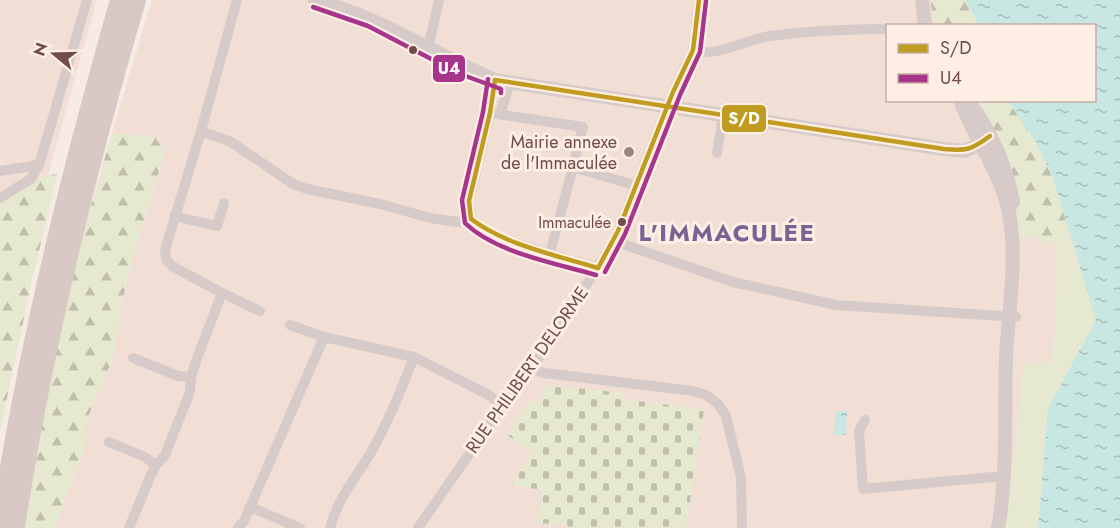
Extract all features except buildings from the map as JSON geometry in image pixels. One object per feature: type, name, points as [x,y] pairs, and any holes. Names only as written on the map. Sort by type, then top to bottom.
[{"type":"highway","points":[[0,523],[24,381],[49,266],[119,0]]},
{"type":"highway","points":[[16,528],[29,444],[54,317],[96,147],[137,0]]},
{"type":"street","points":[[0,198],[31,179],[40,162],[87,0]]},
{"type":"street","points":[[237,0],[165,250],[166,260],[172,266],[260,311]]},
{"type":"street","points":[[315,0],[338,6],[386,26],[495,80],[944,150],[957,150],[997,164]]},
{"type":"street","points":[[428,48],[439,0]]},
{"type":"street","name":"RUE PHILIBERT DELORME","points":[[418,528],[503,405],[548,345],[614,241],[667,108],[693,50],[699,0]]},
{"type":"street","points":[[922,0],[924,24]]},
{"type":"street","points":[[693,50],[702,53],[713,52],[768,36],[886,29]]},
{"type":"street","points":[[495,80],[495,114]]},
{"type":"street","points":[[510,83],[495,114],[469,201],[471,219],[480,227],[520,245],[598,268]]},
{"type":"street","points":[[961,102],[997,164],[1009,215],[1014,351],[1005,431]]},
{"type":"street","points":[[968,102],[983,138]]},
{"type":"street","points":[[495,114],[583,127],[550,253]]},
{"type":"street","points":[[717,153],[723,116]]},
{"type":"street","points":[[201,131],[231,142],[293,184],[307,189],[380,204],[430,218],[457,222],[471,219]]},
{"type":"street","points":[[957,150],[983,138]]},
{"type":"street","points":[[0,171],[33,166],[40,162]]},
{"type":"street","points":[[573,167],[637,186]]},
{"type":"street","points":[[174,216],[217,226],[224,203]]},
{"type":"street","points":[[614,241],[745,285],[836,305],[1012,316]]},
{"type":"street","points":[[129,528],[156,465],[165,455],[186,403],[190,392],[191,377],[222,293]]},
{"type":"street","points":[[998,528],[1012,316]]},
{"type":"street","points":[[290,325],[324,337],[414,357],[487,394],[503,405]]},
{"type":"street","points":[[238,528],[244,521],[324,337]]},
{"type":"street","points":[[330,528],[345,492],[391,416],[414,357]]},
{"type":"street","points":[[133,358],[178,376],[191,377]]},
{"type":"street","points":[[530,368],[544,373],[693,391],[712,399],[726,416],[741,478],[742,528]]},
{"type":"street","points":[[865,420],[859,431],[863,489],[1003,476]]},
{"type":"street","points":[[109,442],[145,457],[156,465]]},
{"type":"street","points":[[250,507],[300,528]]},
{"type":"shaded area","points":[[0,0],[97,0],[48,174],[0,203]]},
{"type":"shaded area","points":[[152,0],[931,0],[932,16],[936,24],[886,24],[886,102],[978,102],[1057,243],[1056,324],[1051,363],[1024,363],[1014,462],[999,528],[54,528],[86,445],[84,426],[113,358],[121,306],[133,256],[165,152],[155,137],[112,133]]},
{"type":"green space","points":[[931,0],[965,0],[978,24],[936,24],[932,16]]},
{"type":"green space","points":[[978,102],[1009,102],[1053,178],[1096,320],[1048,408],[1038,528],[999,528],[1014,462],[1024,363],[1051,363],[1056,324],[1057,244],[1018,234],[1017,192],[1002,148]]},
{"type":"green space","points":[[978,102],[1009,102],[1048,167],[1058,192],[1071,240],[1057,243],[1018,234],[1017,192],[1002,148]]},
{"type":"green space","points":[[112,133],[155,137],[165,152],[133,256],[121,306],[113,358],[84,426],[86,445],[54,528],[26,528],[54,361],[76,257]]},
{"type":"green space","points":[[48,174],[57,175],[0,431],[0,203]]},
{"type":"green space","points":[[547,385],[623,393],[627,400],[704,409],[686,528],[568,528],[568,525],[537,523],[543,490],[511,485],[532,453],[506,434],[530,400],[538,403]]},
{"type":"water","points":[[965,0],[1120,0],[1120,528],[1038,528],[1048,408],[1096,320],[1053,178],[1036,143],[1009,102],[1096,102],[1096,24],[978,24]]},
{"type":"water","points":[[836,411],[847,411],[846,435],[834,435]]},
{"type":"transit line","name":"S/D","points":[[598,268],[618,231],[673,92],[693,50],[699,0]]},
{"type":"transit line","name":"U4","points":[[605,272],[625,234],[680,95],[700,52],[706,1]]},
{"type":"transit line","name":"U4","points":[[313,7],[368,26],[460,74],[501,89],[501,93]]},
{"type":"transit line","name":"U4","points":[[488,79],[483,112],[462,200],[465,223],[493,242],[509,249],[596,275]]},
{"type":"transit line","name":"S/D","points":[[495,80],[944,149],[969,148],[990,136]]},
{"type":"transit line","name":"S/D","points":[[495,80],[490,113],[469,201],[471,219],[516,243],[598,268]]},
{"type":"place","name":"Mairie annexe de l'Immaculée","points":[[629,152]]},
{"type":"place","name":"Immaculée","points":[[622,222]]},
{"type":"district","name":"L'IMMACULÉE","points":[[727,233]]}]
